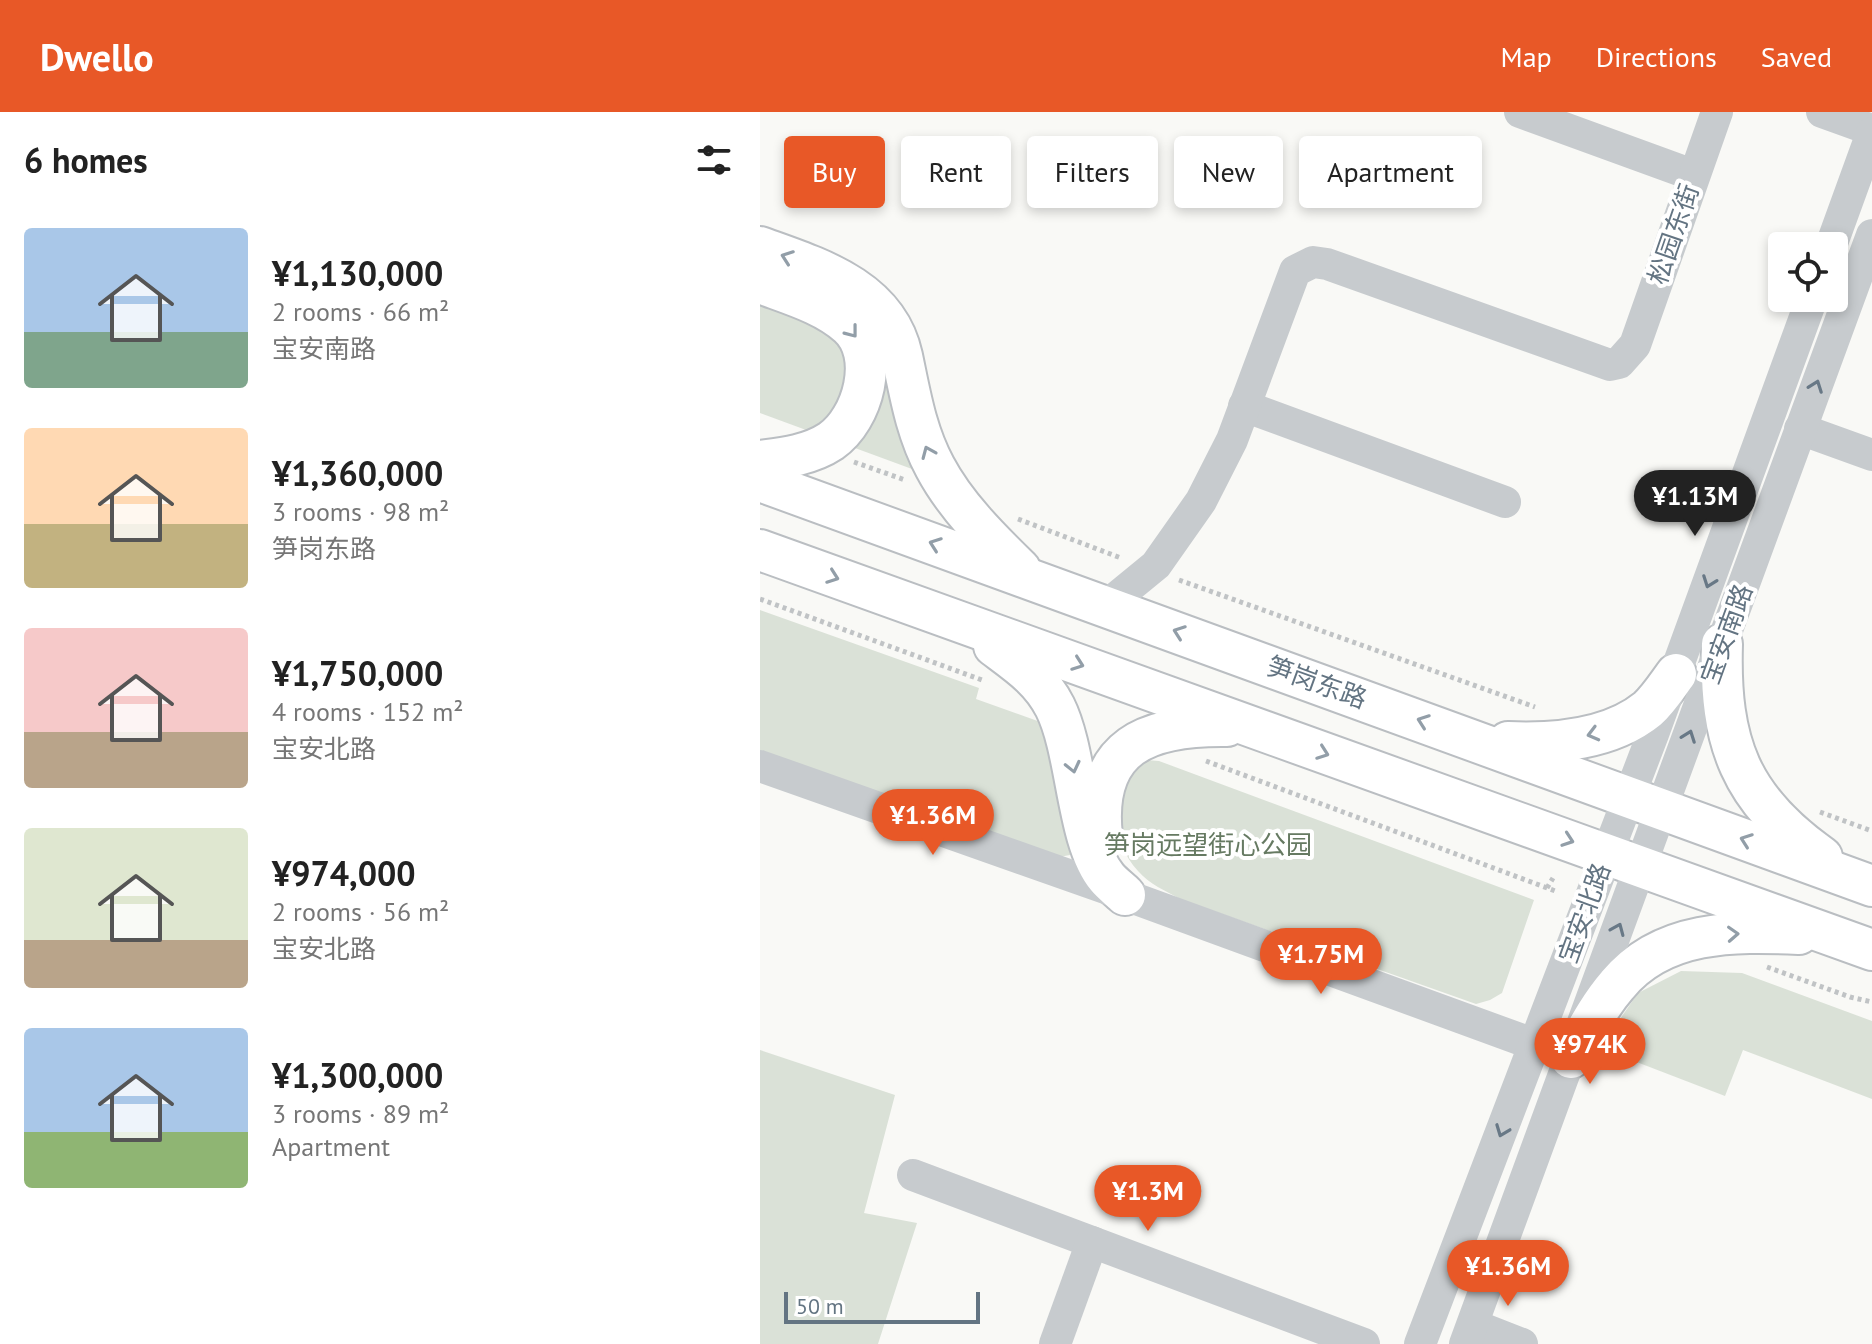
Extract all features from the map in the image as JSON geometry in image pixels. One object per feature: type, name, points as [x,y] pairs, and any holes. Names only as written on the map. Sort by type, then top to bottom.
[{"type":"main road","points":[[760,247],[840,278],[881,312],[895,334],[910,403],[934,466],[989,539],[1029,578]]},
{"type":"main road","points":[[760,283],[830,312],[851,327],[865,352],[866,374],[851,417],[840,434],[809,452],[760,461]]},
{"type":"main road","name":"笋岗东路","points":[[760,481],[1863,883]]},
{"type":"main road","points":[[760,550],[1872,950]]},
{"type":"main road","points":[[962,622],[1032,674],[1050,699],[1062,725],[1096,858],[1107,878],[1125,895]]},
{"type":"main road","points":[[1722,644],[1725,718],[1736,758],[1752,789],[1786,830],[1863,883]]},
{"type":"main road","points":[[1476,740],[1556,742],[1612,729],[1647,710],[1676,674]]},
{"type":"main road","points":[[1125,895],[1107,857],[1100,818],[1104,783],[1112,764],[1126,748],[1159,732],[1191,725],[1248,726]]},
{"type":"main road","points":[[1553,1052],[1596,1012],[1618,982],[1664,947],[1689,939],[1721,935],[1832,935]]},
{"type":"street","points":[[1520,112],[1693,175]]},
{"type":"street","name":"松园东街","points":[[1244,406],[1295,271],[1305,263],[1313,262],[1327,264],[1610,365],[1619,363],[1635,345],[1717,112]]},
{"type":"street","points":[[1822,112],[1872,131],[1836,232]]},
{"type":"street","name":"宝安南路","points":[[1645,803],[1722,644],[1872,235]]},
{"type":"street","name":"宝安南路","points":[[1645,803],[1676,674],[1807,312]]},
{"type":"street","points":[[1106,606],[1156,565],[1201,501],[1232,440],[1244,406],[1505,502]]},
{"type":"street","points":[[1800,429],[1872,455]]},
{"type":"street","points":[[760,766],[1125,895],[1553,1052]]},
{"type":"street","name":"宝安北路","points":[[1469,1334],[1553,1052],[1645,803]]},
{"type":"street","name":"宝安北路","points":[[1420,1344],[1553,1052]]},
{"type":"street","points":[[913,1175],[1364,1344]]},
{"type":"street","points":[[1055,1344],[1092,1242]]},
{"type":"street","points":[[1469,1334],[1522,1344]]},
{"type":"path","points":[[844,458],[912,483]]},
{"type":"path","points":[[1006,510],[1018,520],[1131,562]]},
{"type":"path","points":[[1176,579],[1548,711]]},
{"type":"path","points":[[760,599],[989,683]]},
{"type":"path","points":[[1204,760],[1558,892]]},
{"type":"path","points":[[1812,809],[1872,831]]},
{"type":"path","points":[[1547,888],[1553,878]]},
{"type":"path","points":[[1756,964],[1872,1002]]},
{"type":"green space","points":[[760,252],[845,283],[931,476],[760,413]]},
{"type":"green space","points":[[760,610],[979,688],[976,699],[1046,724],[1071,830],[1070,855],[1059,857],[760,755]]},
{"type":"green space","name":"笋岗远望街心公园","points":[[1146,760],[1159,761],[1534,900],[1502,993],[1476,1004],[1180,899],[1152,883],[1130,861],[1123,849],[1116,823],[1116,809],[1123,783],[1132,770]]},
{"type":"green space","points":[[1681,971],[1742,973],[1872,1021],[1872,1099],[1743,1050],[1725,1096],[1608,1051],[1620,1019],[1638,993]]},
{"type":"green space","points":[[760,1050],[895,1095],[864,1213],[917,1223],[878,1344],[760,1344]]}]
